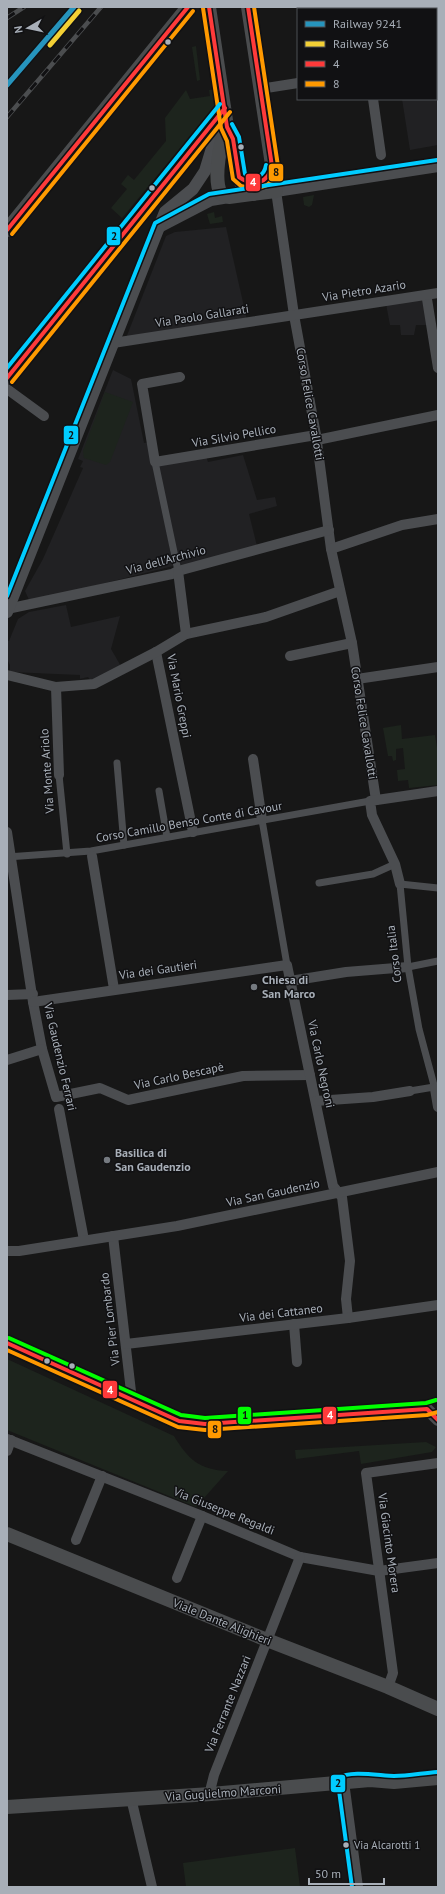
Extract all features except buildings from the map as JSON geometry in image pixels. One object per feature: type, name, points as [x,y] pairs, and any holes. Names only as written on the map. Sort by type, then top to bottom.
[{"type":"main road","points":[[7,230],[188,7]]},
{"type":"main road","name":"Corso Felice Cavallotti","points":[[248,7],[276,191]]},
{"type":"main road","points":[[210,10],[227,127],[233,139],[236,189]]},
{"type":"main road","points":[[227,127],[222,140],[217,180],[221,194],[262,182],[271,175],[272,166]]},
{"type":"main road","points":[[236,189],[253,194],[276,191]]},
{"type":"main road","name":"Viale Dante Alighieri","points":[[7,1534],[267,1640],[388,1687],[438,1709]]},
{"type":"main road","name":"Via Guglielmo Marconi","points":[[7,1807],[211,1794],[370,1780],[394,1782],[438,1778]]},
{"type":"street","points":[[260,88],[297,83]]},
{"type":"street","points":[[373,100],[381,155]]},
{"type":"street","points":[[7,378],[225,108]]},
{"type":"street","points":[[7,610],[165,212],[193,189],[205,171],[215,138],[214,134],[211,132],[204,133]]},
{"type":"street","points":[[276,191],[438,166]]},
{"type":"street","points":[[159,227],[236,189]]},
{"type":"street","name":"Corso Felice Cavallotti","points":[[276,191],[294,315],[316,437],[331,549],[352,643],[373,801]]},
{"type":"street","name":"Via Pietro Azario","points":[[294,315],[427,297],[438,293]]},
{"type":"street","points":[[427,297],[438,365]]},
{"type":"street","name":"Via Paolo Gallarati","points":[[113,343],[294,315]]},
{"type":"street","points":[[180,377],[142,384],[178,571],[186,634]]},
{"type":"street","points":[[7,389],[44,416]]},
{"type":"street","name":"Via Silvio Pellico","points":[[156,462],[316,437],[438,415]]},
{"type":"street","points":[[331,549],[402,526],[438,519]]},
{"type":"street","name":"Via dell'Archivio","points":[[7,610],[172,574],[178,571],[329,530]]},
{"type":"street","name":"Via Mario Greppi","points":[[194,832],[156,652],[186,634],[266,617],[340,591]]},
{"type":"street","points":[[290,656],[352,643]]},
{"type":"street","points":[[7,675],[56,687],[94,684],[156,652]]},
{"type":"street","points":[[357,679],[438,667]]},
{"type":"street","name":"Via Monte Ariolo","points":[[56,687],[59,775],[68,854]]},
{"type":"street","points":[[253,759],[262,820]]},
{"type":"street","points":[[117,763],[124,845]]},
{"type":"street","points":[[159,791],[167,837]]},
{"type":"street","points":[[373,801],[438,791]]},
{"type":"street","name":"Corso Camillo Benso Conte di Cavour","points":[[9,857],[91,853],[124,845],[194,832],[373,801]]},
{"type":"street","name":"Corso Italia","points":[[373,801],[372,815],[395,864],[400,884],[408,967],[419,1029],[435,1088],[438,1107]]},
{"type":"street","name":"Via Carlo Negroni","points":[[262,820],[290,981],[333,1186],[342,1197],[350,1261],[346,1299],[348,1318]]},
{"type":"street","name":"Via Gaudenzio Ferrari","points":[[7,832],[9,857],[42,1048],[59,1109],[84,1240]]},
{"type":"street","points":[[91,853],[114,989]]},
{"type":"street","points":[[319,883],[373,874],[395,864]]},
{"type":"street","points":[[400,884],[438,888]]},
{"type":"street","points":[[290,981],[346,972],[408,967],[438,961]]},
{"type":"street","name":"Via dei Gautieri","points":[[7,995],[33,998],[114,989],[287,965]]},
{"type":"street","points":[[7,1060],[42,1048]]},
{"type":"street","name":"Via Carlo Bescapè","points":[[56,1097],[100,1088],[128,1100],[243,1076],[310,1075]]},
{"type":"street","points":[[316,1101],[373,1097],[435,1088]]},
{"type":"street","name":"Via San Gaudenzio","points":[[7,1251],[19,1251],[177,1226],[438,1172]]},
{"type":"street","name":"Via Pier Lombardo","points":[[114,1236],[132,1400]]},
{"type":"street","name":"Via dei Cattaneo","points":[[126,1344],[348,1318],[438,1305]]},
{"type":"street","points":[[294,1324],[297,1362]]},
{"type":"street","points":[[7,1342],[179,1421],[205,1424],[427,1409],[438,1420]]},
{"type":"street","points":[[7,1451],[9,1440]]},
{"type":"street","name":"Via Giuseppe Regaldi","points":[[9,1440],[202,1516],[300,1557],[379,1571],[438,1563]]},
{"type":"street","name":"Via Giacinto Morera","points":[[388,1687],[392,1673],[366,1473],[438,1462]]},
{"type":"street","points":[[76,1540],[102,1476]]},
{"type":"street","points":[[177,1578],[202,1516]]},
{"type":"street","name":"Via Ferrante Nazzari","points":[[211,1794],[211,1786],[214,1776],[300,1557]]},
{"type":"street","points":[[344,1782],[358,1887]]},
{"type":"street","points":[[131,1798],[152,1887]]},
{"type":"shaded area","points":[[438,7],[438,145],[410,150],[402,100],[437,100],[437,8],[385,8]]},
{"type":"shaded area","points":[[438,7],[438,42],[437,8],[388,8]]},
{"type":"shaded area","points":[[196,46],[200,80],[197,81],[192,47]]},
{"type":"shaded area","points":[[215,89],[216,100],[214,107],[122,218],[111,208],[127,189],[121,184],[128,175],[134,180],[166,141],[165,118],[186,90],[190,99],[210,96],[209,90]]},
{"type":"shaded area","points":[[314,195],[312,205],[309,207],[304,205],[303,197]]},
{"type":"shaded area","points":[[214,212],[215,218],[222,216],[223,222],[210,224],[207,214]]},
{"type":"shaded area","points":[[226,227],[247,320],[126,338],[166,236],[175,232]]},
{"type":"shaded area","points":[[425,300],[430,325],[416,325],[414,335],[401,335],[400,325],[390,325],[386,304]]},
{"type":"shaded area","points":[[113,370],[131,379],[144,443],[150,442],[173,566],[30,602],[25,591],[43,559],[83,468],[80,467],[83,461],[78,459]]},
{"type":"shaded area","points":[[105,392],[133,402],[110,462],[106,465],[84,458],[83,451]]},
{"type":"shaded area","points":[[243,455],[257,500],[275,497],[277,506],[249,514],[257,546],[180,569],[158,463],[206,456],[208,462]]},
{"type":"shaded area","points":[[66,605],[71,627],[120,616],[111,649],[122,668],[92,682],[88,677],[80,679],[80,675],[10,672],[10,665],[7,659],[7,640],[9,641],[18,619],[29,612]]},
{"type":"shaded area","points":[[401,725],[402,739],[435,735],[438,754],[438,785],[409,788],[408,780],[398,781],[397,770],[405,769],[403,748],[396,749],[396,760],[393,761],[392,756],[388,756],[383,728]]},
{"type":"shaded area","points":[[7,1359],[174,1436],[184,1451],[195,1462],[202,1466],[228,1471],[196,1507],[7,1430]]},
{"type":"shaded area","points":[[426,1442],[436,1447],[432,1452],[361,1464],[359,1451],[296,1459],[295,1450]]},
{"type":"shaded area","points":[[295,1848],[300,1887],[186,1887],[183,1863]]},
{"type":"railway","points":[[7,18],[24,7]]},
{"type":"railway","points":[[7,117],[101,7]]},
{"type":"rail line","name":"9241","points":[[7,85],[74,7]]},
{"type":"rail line","name":"S6","points":[[50,45],[79,11]]},
{"type":"transit line","name":"4","points":[[7,230],[188,7]]},
{"type":"transit line","name":"4","points":[[209,7],[227,127],[233,139],[239,177],[255,183],[267,177],[272,166],[248,7]]},
{"type":"transit line","name":"8","points":[[203,8],[221,128],[227,141],[233,179],[241,186],[255,189],[267,185],[274,179],[278,166],[254,7]]},
{"type":"transit line","name":"8","points":[[12,234],[193,11]]},
{"type":"transit line","name":"2","points":[[7,368],[220,104]]},
{"type":"transit line","name":"4","points":[[7,378],[225,108]]},
{"type":"transit line","name":"8","points":[[12,382],[230,112]]},
{"type":"transit line","name":"2","points":[[232,124],[239,137],[245,174],[252,177],[261,175],[266,165]]},
{"type":"transit line","name":"2","points":[[7,596],[155,223],[209,194],[437,160]]},
{"type":"transit line","name":"1","points":[[9,1338],[181,1415],[205,1418],[426,1403],[436,1400]]},
{"type":"transit line","name":"4","points":[[7,1343],[179,1421],[205,1424],[427,1409],[438,1420]]},
{"type":"transit line","name":"8","points":[[7,1350],[178,1427],[205,1430],[427,1415],[438,1412]]},
{"type":"transit line","name":"2","points":[[352,1887],[338,1783],[339,1778],[350,1774],[405,1776],[437,1772]]},
{"type":"place","name":"Chiesa di San Marco","points":[[254,987]]},
{"type":"place","name":"Basilica di San Gaudenzio","points":[[107,1160]]},
{"type":"place","name":"Via Alcarotti 1","points":[[346,1845]]}]
